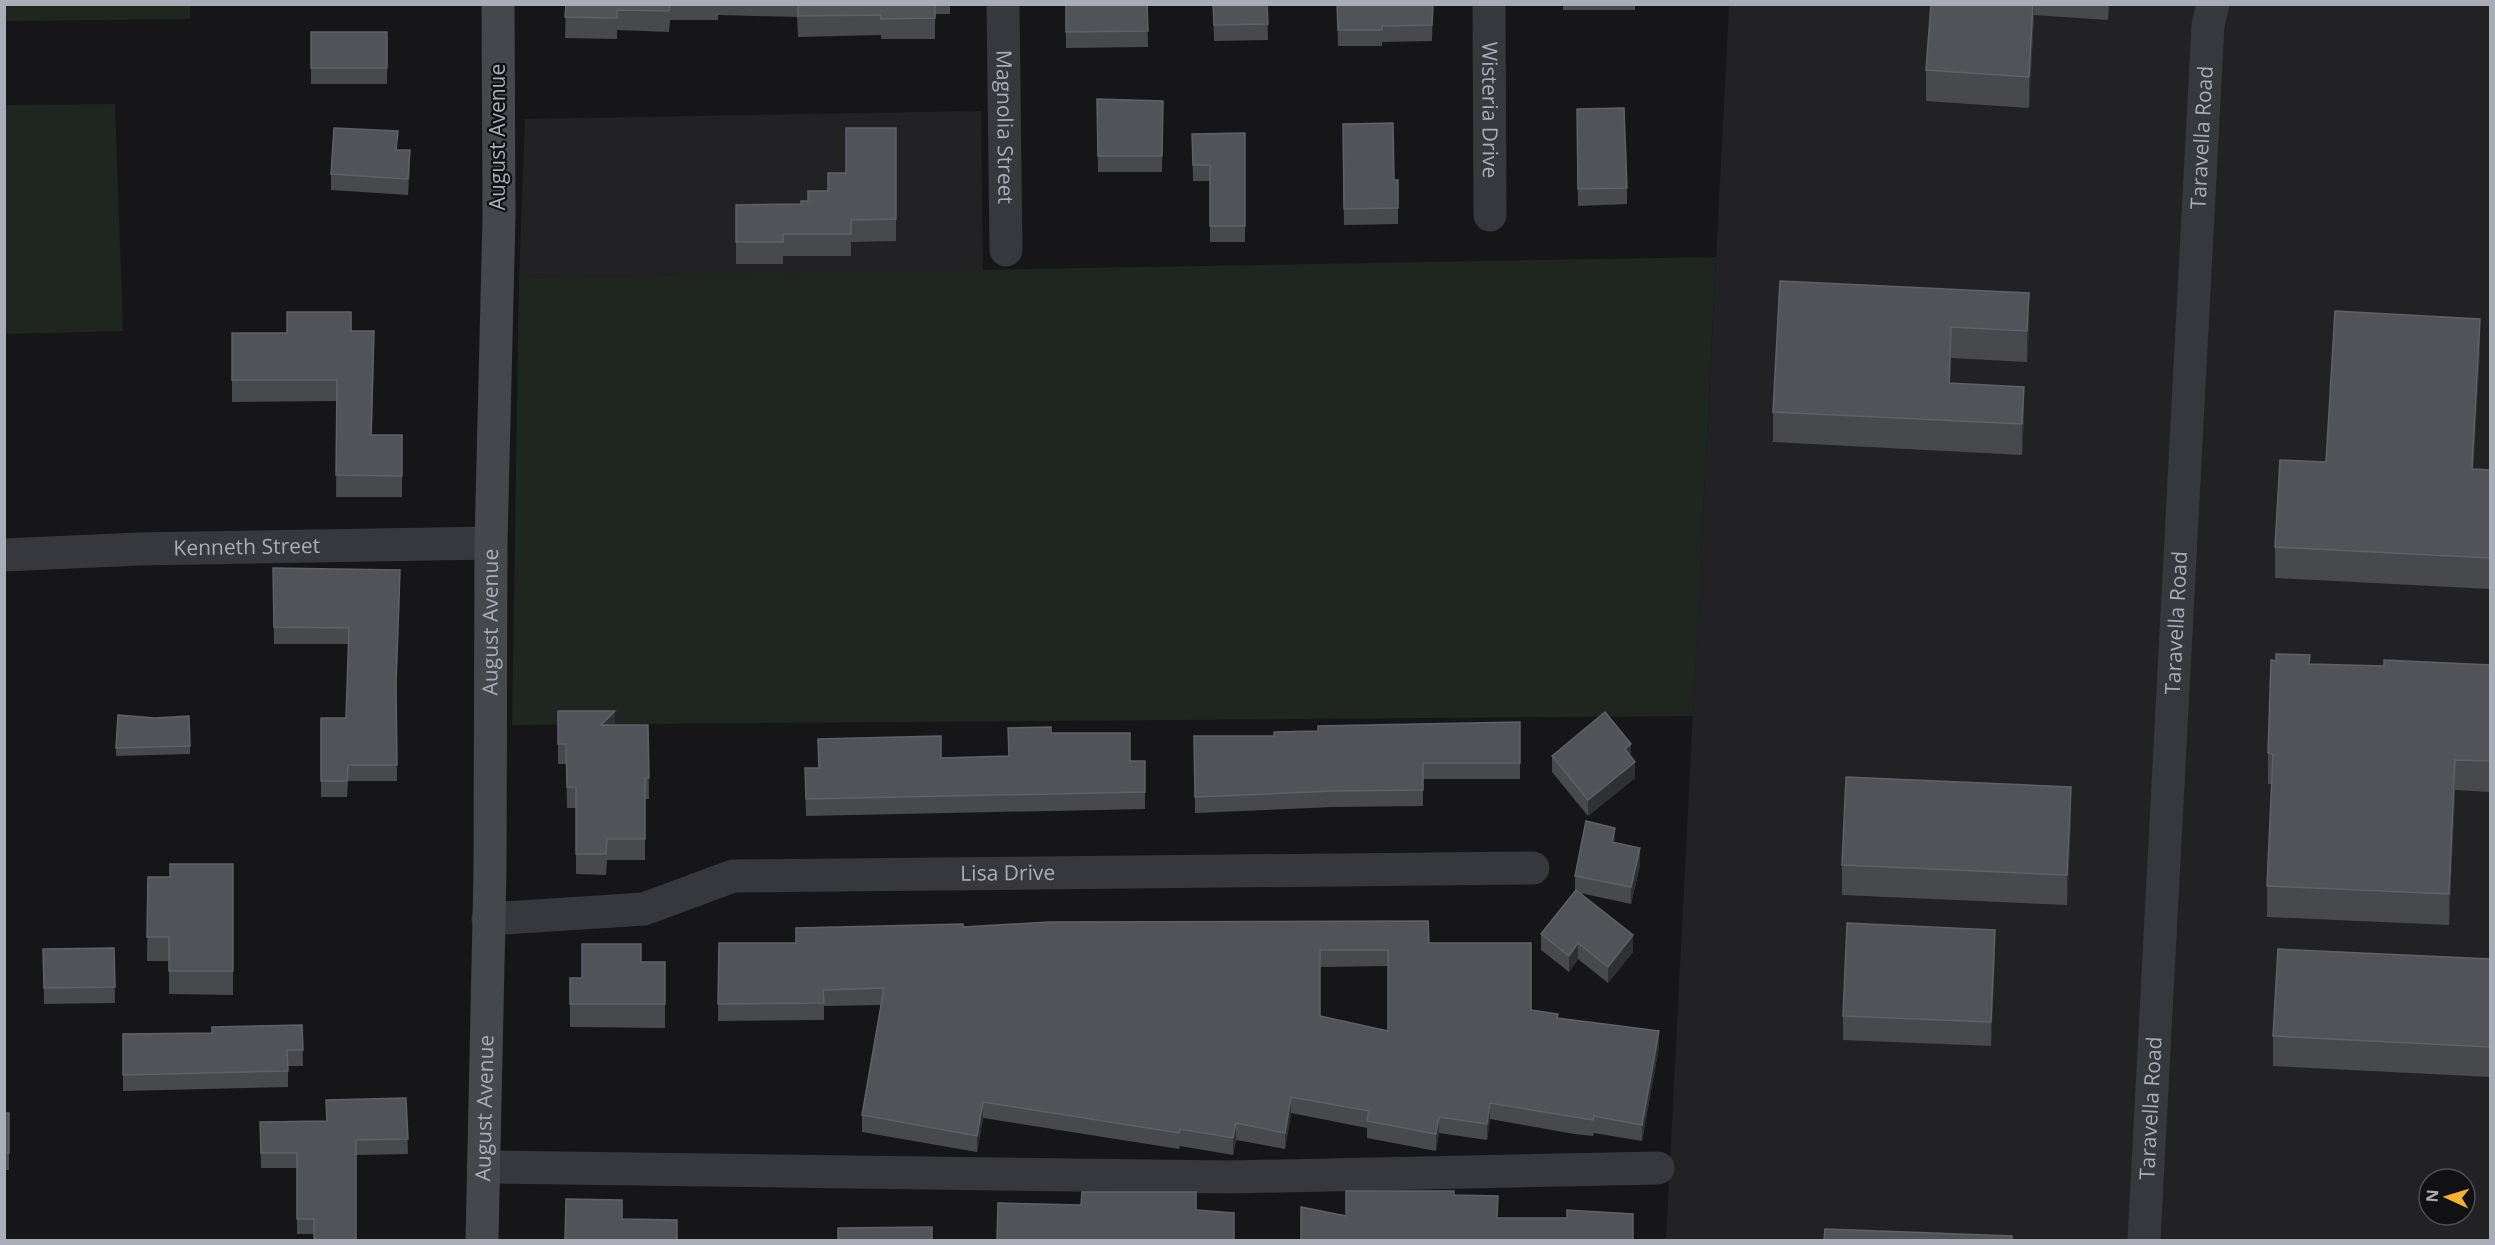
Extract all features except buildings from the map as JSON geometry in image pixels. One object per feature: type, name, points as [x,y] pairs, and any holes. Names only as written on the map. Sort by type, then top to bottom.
[{"type":"street","name":"August Avenue","points":[[482,1240],[488,919],[491,543],[498,217],[498,4]]},
{"type":"street","name":"Magnolia Street","points":[[1003,4],[1006,250]]},
{"type":"street","name":"Wisteria Drive","points":[[1489,4],[1490,215]]},
{"type":"street","name":"Taravella Road","points":[[2144,1240],[2208,25],[2213,4]]},
{"type":"street","name":"Kenneth Street","points":[[4,555],[139,549],[491,543]]},
{"type":"street","name":"Lisa Drive","points":[[488,919],[644,909],[733,876],[1533,868]]},
{"type":"street","points":[[483,1167],[1229,1177],[1658,1168]]},
{"type":"shaded area","points":[[4,5],[190,5],[190,19],[5,21]]},
{"type":"shaded area","points":[[1729,5],[2490,5],[2490,1240],[1666,1240]]},
{"type":"shaded area","points":[[115,104],[123,331],[5,334],[5,105]]},
{"type":"shaded area","points":[[981,111],[983,271],[519,278],[525,119]]},
{"type":"shaded area","points":[[1716,257],[1693,716],[512,725],[519,278]]}]
